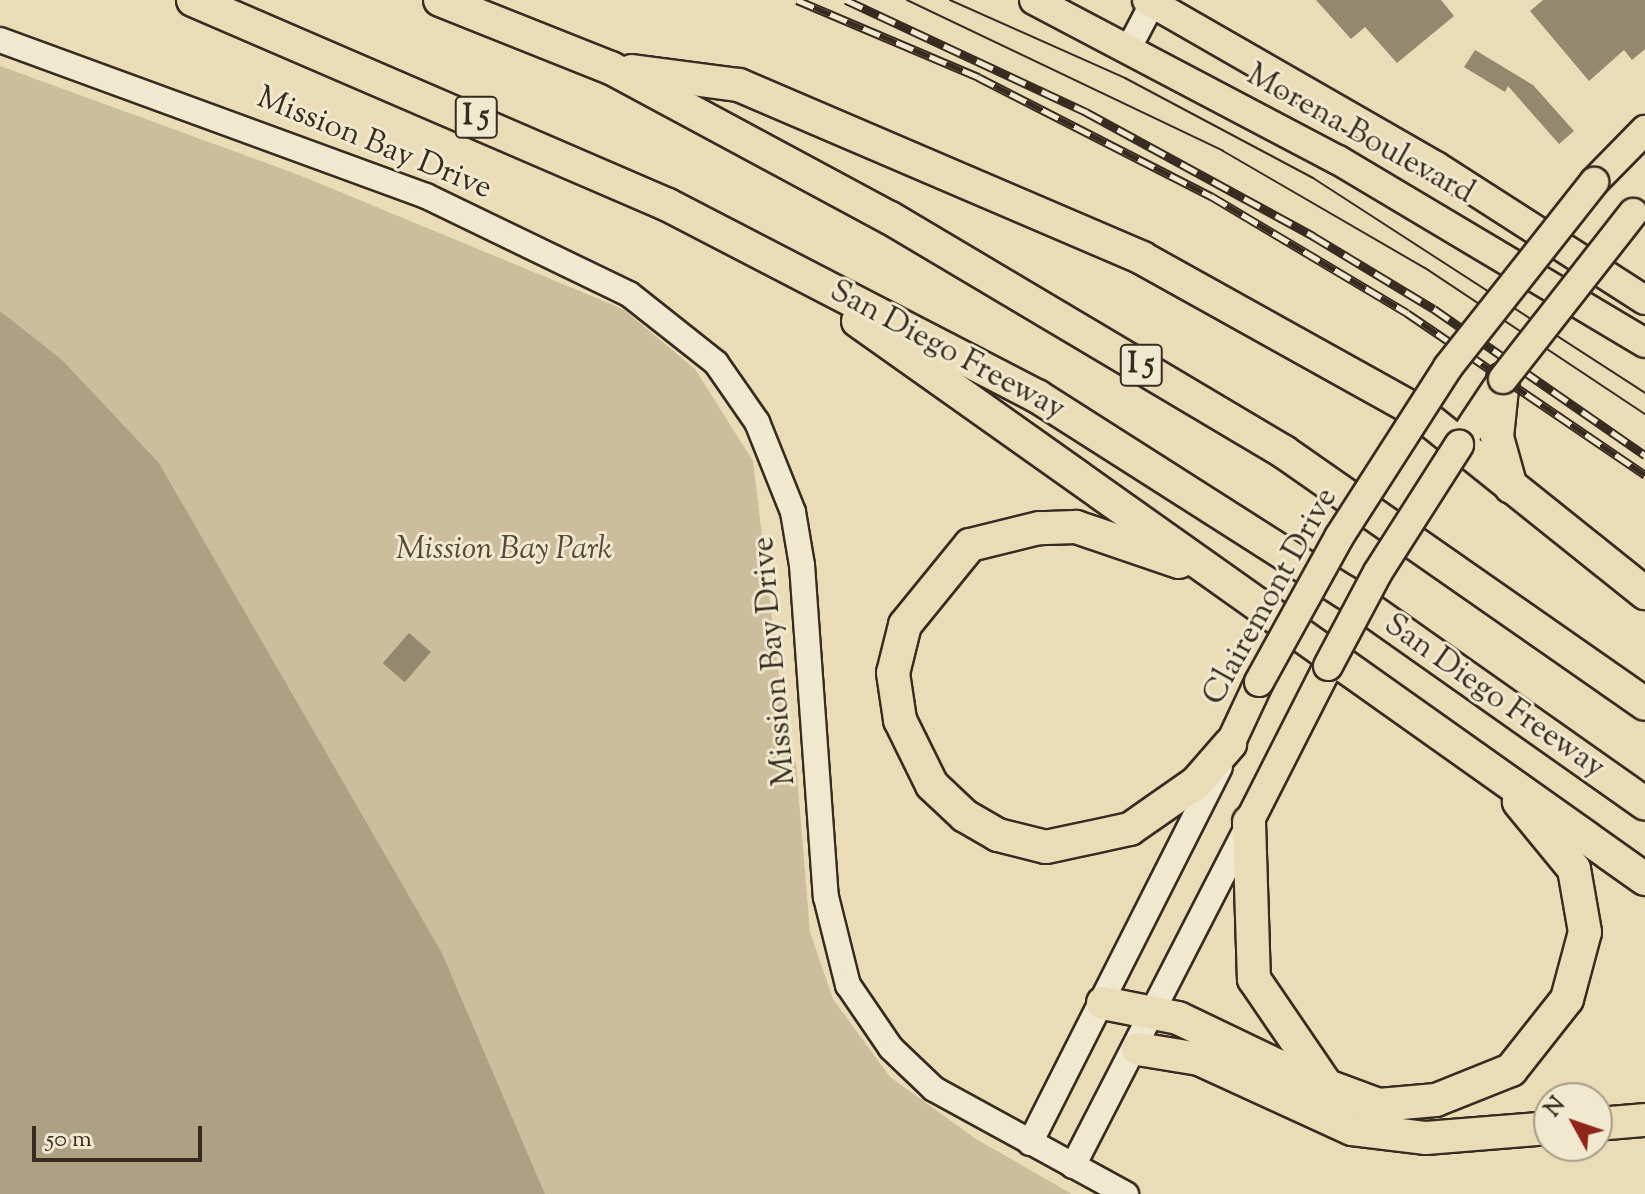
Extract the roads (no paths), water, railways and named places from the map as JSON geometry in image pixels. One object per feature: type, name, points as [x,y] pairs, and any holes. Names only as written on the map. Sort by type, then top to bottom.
[{"type":"highway","name":"San Diego Freeway","points":[[193,0],[558,153],[753,246],[1089,428],[1345,592],[1645,804]]},
{"type":"highway","name":"I 5","points":[[440,0],[611,68],[890,218],[1284,452],[1645,704]]},
{"type":"highway","points":[[611,68],[739,85],[1142,258],[1419,412],[1645,593]]},
{"type":"highway","points":[[753,246],[1219,578],[1446,733],[1645,879]]},
{"type":"highway","points":[[1503,379],[1497,437],[1511,487]]},
{"type":"highway","points":[[1219,578],[1076,527],[994,536],[970,545],[927,591],[905,625],[893,673],[900,720],[932,785],[998,835],[1046,847],[1130,829],[1196,783],[1230,744]]},
{"type":"highway","points":[[1103,1003],[1178,1018],[1327,1086],[1379,1105],[1436,1100],[1511,1070],[1567,999],[1585,932],[1574,869],[1526,808],[1446,733]]},
{"type":"highway","points":[[1249,822],[1254,979],[1327,1086]]},
{"type":"highway","points":[[1138,1049],[1199,1059],[1352,1129],[1426,1138],[1533,1129]]},
{"type":"highway","points":[[1613,1123],[1645,1120]]},
{"type":"main road","name":"Morena Boulevard","points":[[1034,0],[1130,46],[1405,198],[1645,343]]},
{"type":"main road","name":"Morena Boulevard","points":[[1151,1],[1436,166],[1645,300]]},
{"type":"main road","points":[[1130,46],[1151,1]]},
{"type":"main road","name":"Mission Bay Drive","points":[[0,40],[426,196],[629,294],[716,363],[757,422],[793,512],[802,565],[826,897],[848,985],[910,1069],[969,1112],[1126,1194]]},
{"type":"main road","name":"Clairemont Drive","points":[[1030,1143],[1103,1003],[1259,682],[1339,537],[1419,412],[1594,182],[1645,130]]},
{"type":"main road","points":[[1073,1166],[1156,1016],[1302,715],[1378,572],[1503,379],[1639,208]]},
{"type":"tram line","points":[[907,0],[1223,151],[1425,268],[1645,414]]},
{"type":"tram line","points":[[950,0],[1125,78],[1313,178],[1645,393]]},
{"type":"railway","points":[[797,0],[978,77],[1211,196],[1407,313],[1645,475]]},
{"type":"railway","points":[[846,0],[1086,112],[1313,236],[1434,309],[1645,455]]},
{"type":"park label","name":"Mission Bay Park","points":[[504,550]]}]
